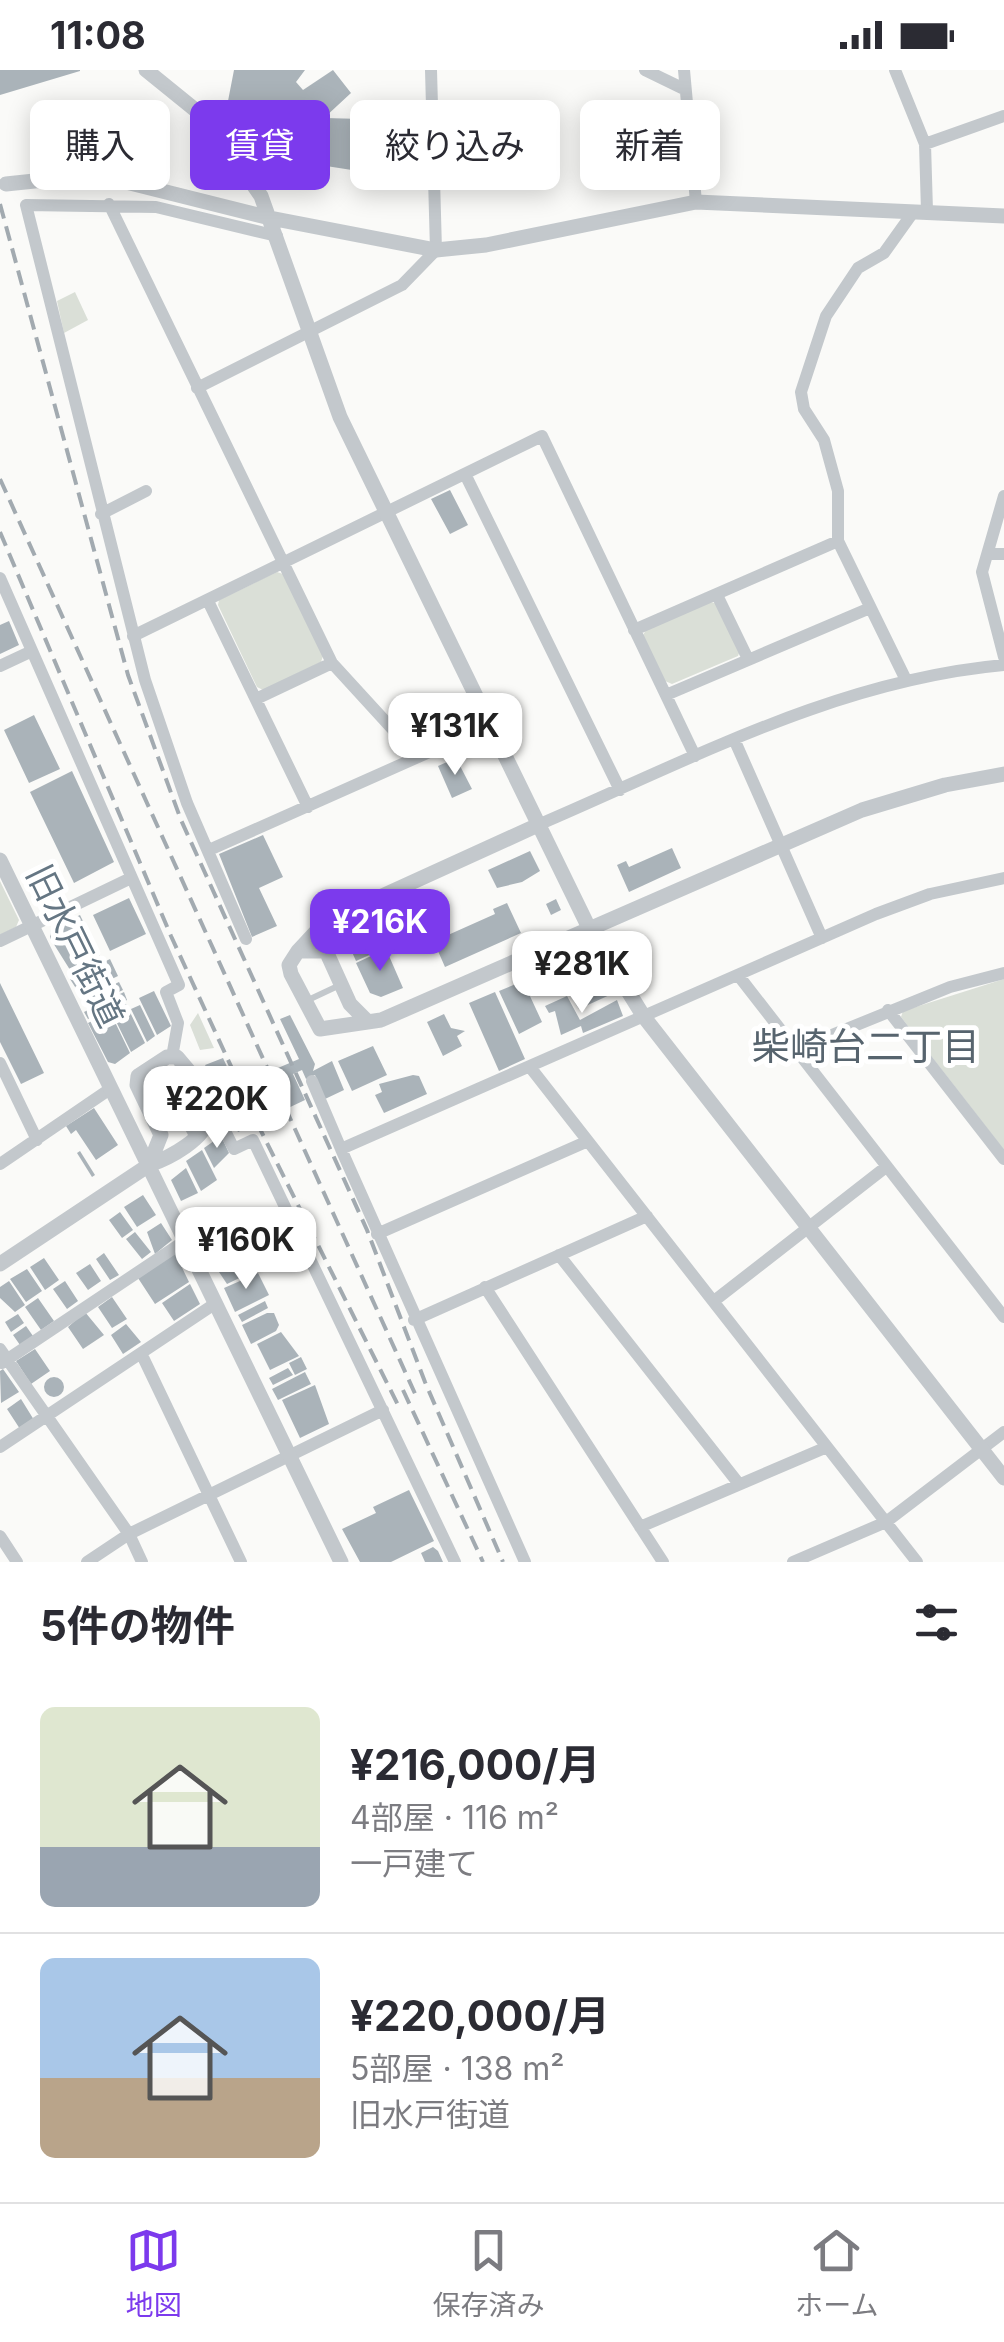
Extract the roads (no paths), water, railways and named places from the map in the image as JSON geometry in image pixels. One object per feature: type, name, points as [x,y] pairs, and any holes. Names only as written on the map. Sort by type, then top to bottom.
[{"type":"street","points":[[146,70],[209,121],[253,180],[277,236],[306,331],[340,417],[588,928],[644,1017],[1004,1478]]},
{"type":"street","points":[[197,388],[402,285],[436,250],[431,70]]},
{"type":"street","points":[[645,70],[682,88]]},
{"type":"street","points":[[684,70],[682,88],[696,202]]},
{"type":"street","points":[[895,70],[925,144],[920,211],[884,253],[858,268],[826,316],[801,392],[804,409],[824,440],[838,491],[838,541],[906,680]]},
{"type":"street","points":[[925,144],[1004,116]]},
{"type":"street","points":[[6,184],[63,178],[114,179],[270,218],[436,250],[486,246],[696,202],[1004,216]]},
{"type":"street","points":[[109,204],[332,662],[418,757]]},
{"type":"street","points":[[246,939],[187,803],[133,636],[26,205],[156,207],[277,236]]},
{"type":"street","points":[[133,636],[542,436],[695,756]]},
{"type":"street","points":[[465,474],[620,790]]},
{"type":"street","points":[[101,514],[146,491]]},
{"type":"street","points":[[1004,496],[982,572],[1004,661],[906,680],[787,716],[325,922],[289,965],[320,1029],[328,1031],[349,1023],[381,1020],[780,845],[903,796],[1004,774]]},
{"type":"street","points":[[634,630],[838,541]]},
{"type":"street","points":[[988,554],[1004,554]]},
{"type":"street","points":[[0,578],[179,985],[166,992],[178,1023],[172,1056]]},
{"type":"street","points":[[717,594],[748,659]]},
{"type":"street","points":[[208,600],[308,806]]},
{"type":"street","points":[[666,695],[870,608]]},
{"type":"street","points":[[0,666],[32,651]]},
{"type":"street","points":[[256,700],[332,662]]},
{"type":"street","points":[[209,850],[490,725]]},
{"type":"street","points":[[734,739],[822,938]]},
{"type":"street","name":"旧水戸街道","points":[[0,860],[341,1562]]},
{"type":"street","points":[[0,941],[131,878]]},
{"type":"street","points":[[341,1149],[918,898],[1004,878]]},
{"type":"street","points":[[325,922],[326,952],[350,1004],[368,1022]]},
{"type":"street","points":[[298,950],[326,952]]},
{"type":"street","points":[[794,1050],[950,986],[1004,973]]},
{"type":"street","points":[[738,975],[1002,1312]]},
{"type":"street","points":[[349,1023],[350,1004]]},
{"type":"street","points":[[888,1010],[1004,1159]]},
{"type":"street","points":[[149,1165],[161,1135],[137,1080],[155,1064],[172,1056]]},
{"type":"street","points":[[0,1264],[149,1165],[166,1159],[208,1125],[209,1116],[188,1070],[172,1056]]},
{"type":"street","points":[[0,1063],[37,1140]]},
{"type":"street","points":[[530,1067],[917,1562]]},
{"type":"street","points":[[312,1080],[414,1320],[525,1562]]},
{"type":"street","points":[[0,1164],[110,1089]]},
{"type":"street","points":[[208,1125],[226,1131],[234,1150],[253,1140],[455,1562]]},
{"type":"street","points":[[377,1234],[588,1141]]},
{"type":"street","points":[[714,1302],[886,1167]]},
{"type":"street","points":[[414,1320],[647,1216]]},
{"type":"street","points":[[142,1562],[129,1534],[2,1358],[186,1240]]},
{"type":"street","points":[[559,1255],[739,1484]]},
{"type":"street","points":[[485,1287],[663,1562]]},
{"type":"street","points":[[0,1448],[216,1302]]},
{"type":"street","points":[[141,1353],[242,1562]]},
{"type":"street","points":[[87,1562],[129,1534],[383,1410]]},
{"type":"street","points":[[798,1561],[886,1522],[1004,1432]]},
{"type":"street","points":[[640,1527],[826,1446]]},
{"type":"street","points":[[0,1536],[18,1562]]},
{"type":"lane","points":[[305,1002],[341,984]]},
{"type":"lane","points":[[155,1064],[193,1139]]},
{"type":"railway","points":[[0,204],[128,675],[181,820],[367,1230],[425,1382],[503,1562]]},
{"type":"railway","points":[[0,479],[417,1398]]},
{"type":"railway","points":[[0,532],[171,936],[259,1127],[400,1409]]},
{"type":"railway","points":[[403,1390],[483,1562]]},
{"type":"district","name":"柴崎台二丁目","points":[[866,1047]]}]
